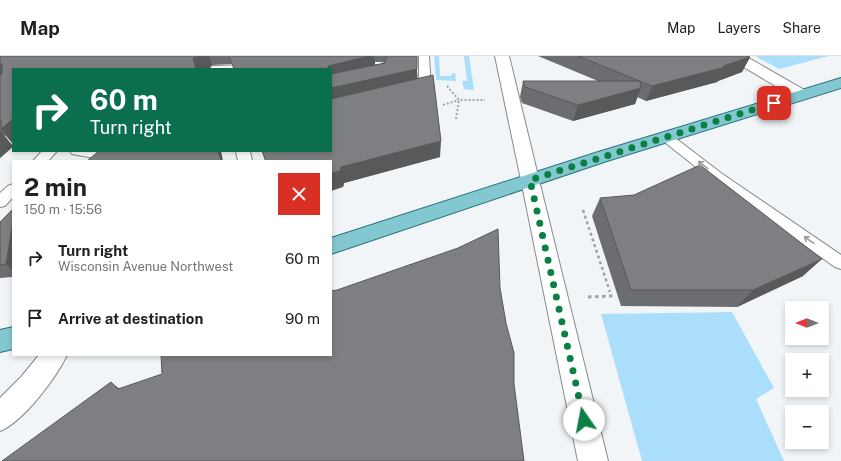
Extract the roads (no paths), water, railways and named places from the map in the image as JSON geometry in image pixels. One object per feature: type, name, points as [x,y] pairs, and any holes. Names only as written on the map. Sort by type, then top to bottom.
[{"type":"main road","points":[[332,246],[530,180],[841,83]]},
{"type":"main road","points":[[0,341],[12,338]]},
{"type":"street","points":[[502,56],[593,461]]},
{"type":"street","points":[[735,56],[802,95]]},
{"type":"street","points":[[0,417],[31,386],[53,356]]},
{"type":"lane","points":[[403,93],[425,86],[424,56]]},
{"type":"lane","points":[[666,137],[716,176],[841,263]]},
{"type":"lane","points":[[0,139],[12,141]]},
{"type":"lane","points":[[41,160],[49,152]]},
{"type":"lane","points":[[81,152],[109,159],[122,158],[148,152]]},
{"type":"lane","points":[[0,202],[12,190]]}]
